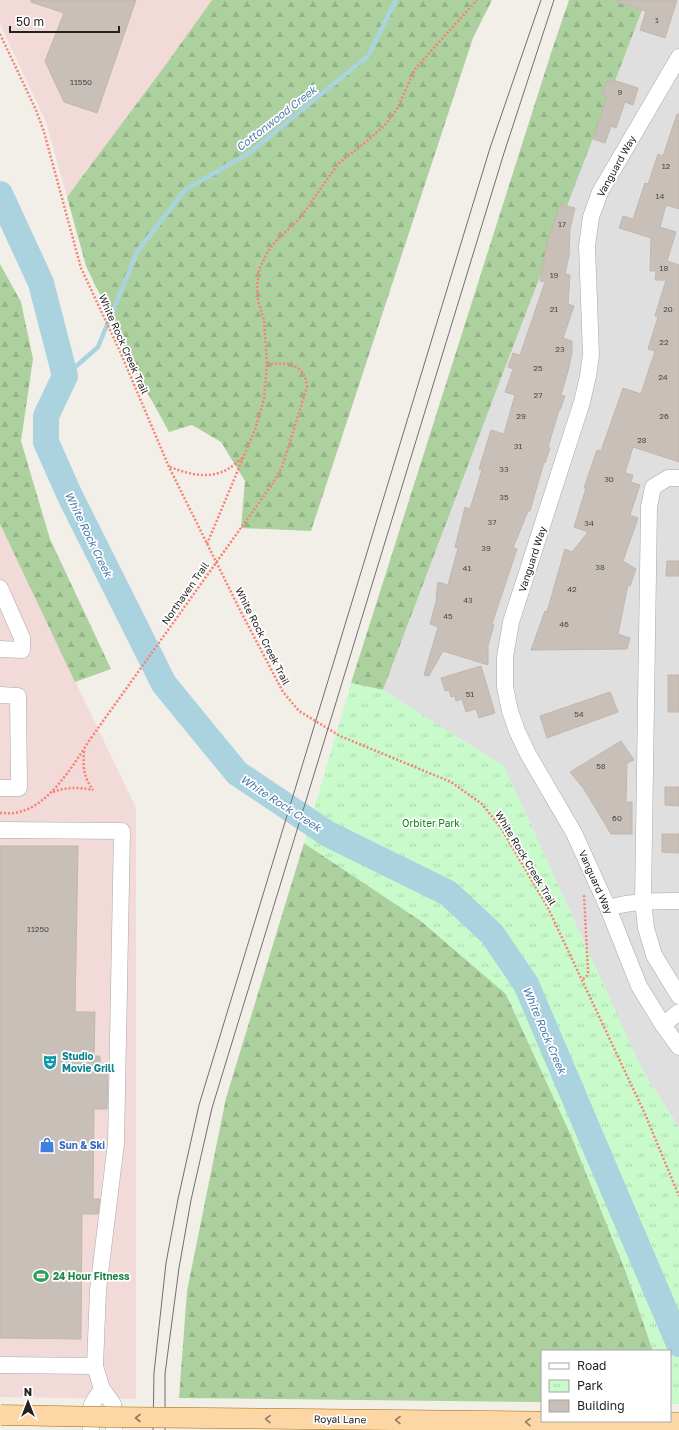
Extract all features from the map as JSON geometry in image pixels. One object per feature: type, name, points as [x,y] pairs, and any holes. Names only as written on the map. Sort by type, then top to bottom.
[{"type":"main road","name":"Royal Lane","points":[[1,1415],[541,1422]]},
{"type":"main road","name":"Royal Lane","points":[[584,1422],[679,1423]]},
{"type":"street","name":"Vanguard Way","points":[[679,57],[600,192],[591,217],[587,246],[591,355],[588,376],[582,402],[511,622],[505,657],[505,688],[510,711],[517,731],[528,754],[574,833],[608,908],[639,986],[663,1025],[679,1047]]},
{"type":"street","points":[[679,478],[668,478],[653,487],[649,507],[643,901],[646,928],[654,955],[679,996]]},
{"type":"street","points":[[0,588],[22,638],[22,650],[0,650]]},
{"type":"street","points":[[0,695],[18,696],[19,788],[0,788]]},
{"type":"street","points":[[0,830],[122,831],[116,1143],[98,1290],[95,1366],[102,1389],[113,1404],[114,1430]]},
{"type":"street","points":[[608,908],[643,901],[679,901]]},
{"type":"street","points":[[663,1025],[679,1012]]},
{"type":"street","points":[[0,1365],[95,1366]]},
{"type":"street","points":[[91,1430],[92,1404],[102,1389]]},
{"type":"path","points":[[207,544],[258,420],[264,399],[267,364],[264,320],[258,301],[257,289],[259,270],[267,253],[275,242],[300,218],[338,164],[367,142],[385,125],[398,109],[415,69],[477,0]]},
{"type":"path","name":"White Rock Creek Trail","points":[[0,34],[36,110],[44,132],[81,268],[91,292],[119,349],[169,467],[283,692],[298,711],[340,736],[451,782],[482,804],[501,828],[548,908],[583,980],[646,1114],[679,1196]]},
{"type":"path","name":"Northaven Trail","points":[[0,813],[18,812],[30,808],[53,792],[273,483],[282,467],[307,387],[306,377],[298,368],[286,363],[267,364]]},
{"type":"path","points":[[169,467],[199,476],[215,474],[227,470],[243,457]]},
{"type":"path","points":[[53,792],[66,788],[81,787],[93,790],[86,781],[83,765],[84,749]]},
{"type":"path","points":[[583,980],[587,976],[588,972],[584,884],[585,879],[593,874]]},
{"type":"shaded area","points":[[0,0],[212,0],[67,197],[46,122],[0,24]]},
{"type":"shaded area","points":[[646,0],[679,0],[679,1128],[642,1069],[383,690],[543,266]]},
{"type":"shaded area","points":[[0,524],[136,808],[136,1399],[0,1397]]},
{"type":"green space","points":[[212,0],[492,0],[473,38],[311,531],[241,528],[245,481],[221,442],[192,425],[169,432],[129,359],[114,319],[86,266],[67,197]]},
{"type":"green space","points":[[569,0],[646,0],[383,690],[351,683],[551,53]]},
{"type":"green space","points":[[0,264],[21,302],[33,359],[21,441],[50,539],[111,669],[75,682],[0,524]]},
{"type":"green space","name":"Orbiter Park","points":[[351,683],[383,690],[504,766],[642,1069],[679,1128],[679,1404],[671,1404],[671,1350],[653,1350],[626,1272],[570,1133],[506,994],[421,921],[304,843]]},
{"type":"green space","points":[[304,843],[421,921],[506,994],[570,1133],[626,1272],[653,1350],[541,1350],[541,1402],[179,1398],[187,1291],[226,1098]]},
{"type":"building","points":[[31,0],[136,0],[97,113],[64,102],[45,61],[64,13],[31,2]]},
{"type":"building","points":[[619,0],[677,0],[665,38],[640,30],[646,11],[619,3]]},
{"type":"building","points":[[613,80],[638,88],[633,105],[625,102],[616,128],[611,126],[605,143],[593,139],[607,97],[602,95],[607,81],[612,83]]},
{"type":"building","points":[[677,114],[679,114],[679,209],[666,205],[660,227],[676,232],[667,261],[679,265],[679,462],[633,447],[625,473],[633,475],[631,482],[640,485],[630,515],[638,518],[623,561],[636,569],[630,586],[628,585],[618,634],[630,638],[627,649],[531,650],[545,611],[547,612],[565,549],[572,552],[588,532],[574,527],[586,488],[584,488],[597,450],[601,451],[623,388],[641,394],[655,351],[648,349],[658,317],[655,316],[666,280],[655,280],[656,271],[650,271],[651,238],[619,228],[623,216],[633,219],[645,183],[648,184],[658,154],[663,156]]},
{"type":"building","points":[[560,204],[575,208],[570,229],[569,256],[565,274],[570,275],[568,304],[574,306],[563,338],[572,341],[572,353],[561,395],[565,396],[559,410],[548,447],[550,448],[545,463],[544,462],[530,511],[528,511],[513,548],[517,549],[492,624],[494,625],[488,645],[488,665],[443,651],[429,676],[424,675],[438,627],[430,624],[437,598],[438,582],[448,585],[458,548],[455,547],[465,507],[470,509],[482,470],[479,469],[491,430],[504,434],[515,395],[505,392],[513,369],[508,367],[513,353],[520,355],[545,282],[540,281],[547,244]]},
{"type":"building","points":[[667,561],[679,561],[679,576],[666,576]]},
{"type":"building","points":[[481,666],[495,713],[479,718],[476,709],[466,712],[462,699],[456,701],[455,696],[451,697],[449,690],[445,691],[441,678]]},
{"type":"building","points":[[668,675],[679,675],[679,712],[668,712]]},
{"type":"building","points":[[610,692],[618,712],[547,738],[540,716]]},
{"type":"building","points":[[621,741],[634,760],[627,763],[626,802],[632,802],[632,834],[611,834],[584,789],[570,772]]},
{"type":"building","points":[[665,787],[679,787],[679,806],[665,805]]},
{"type":"building","points":[[662,834],[679,834],[679,853],[662,852]]},
{"type":"building","points":[[0,846],[78,846],[75,1012],[95,1012],[94,1056],[100,1056],[100,1069],[108,1069],[107,1109],[94,1109],[93,1199],[100,1199],[98,1214],[82,1214],[81,1339],[0,1338]]},
{"type":"waterway","name":"Cottonwood Creek","points":[[65,376],[98,347],[137,252],[185,190],[249,153],[368,56],[396,0]]},
{"type":"waterway","name":"White Rock Creek","points":[[0,194],[41,283],[65,376],[46,416],[46,442],[70,496],[164,684],[237,773],[328,834],[448,893],[492,934],[526,984],[679,1344]]},
{"type":"tram line","points":[[153,1430],[154,1373],[166,1263],[178,1199],[199,1105],[490,148],[541,0]]},
{"type":"tram line","points":[[165,1430],[165,1374],[179,1268],[191,1200],[212,1108],[504,153],[554,0]]},
{"type":"place","name":"Studio Movie Grill","points":[[50,1062]]},
{"type":"place","name":"Sun & Ski","points":[[47,1145]]},
{"type":"place","name":"24 Hour Fitness","points":[[41,1276]]}]
